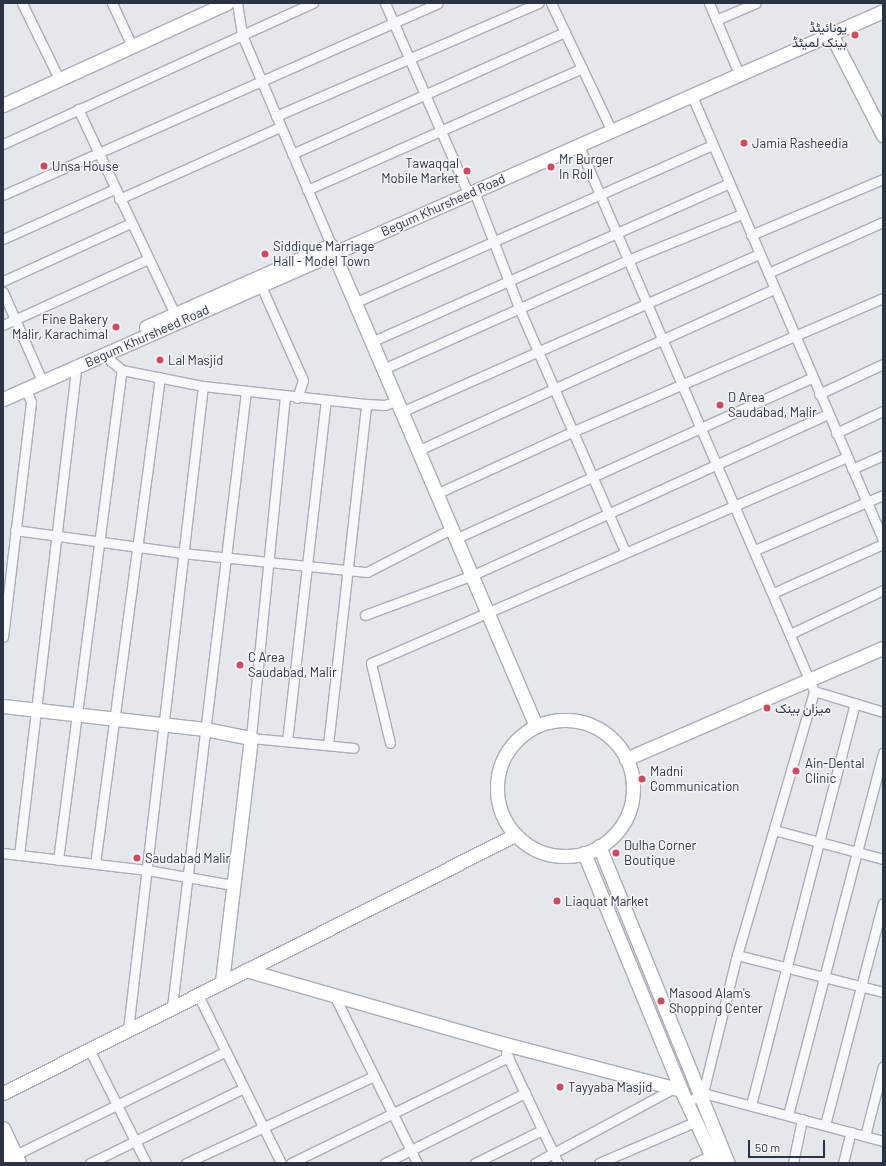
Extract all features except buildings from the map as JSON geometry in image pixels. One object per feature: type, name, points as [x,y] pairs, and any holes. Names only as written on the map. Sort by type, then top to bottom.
[{"type":"street","points":[[22,3],[59,79]]},
{"type":"street","points":[[112,3],[132,46]]},
{"type":"street","points":[[3,105],[227,3]]},
{"type":"street","points":[[238,3],[242,35],[354,303],[438,493],[536,726]]},
{"type":"street","points":[[3,144],[313,3]]},
{"type":"street","points":[[385,3],[441,130],[494,241],[520,310],[574,431],[625,552]]},
{"type":"street","points":[[3,196],[438,3]]},
{"type":"street","points":[[276,116],[539,3]]},
{"type":"street","points":[[552,3],[608,123]]},
{"type":"street","points":[[709,3],[736,67]]},
{"type":"street","points":[[716,20],[756,3]]},
{"type":"street","name":"Begum Khursheed Road","points":[[524,165],[579,146],[692,96],[703,86],[736,67],[881,3]]},
{"type":"street","name":"Begum Khursheed Road","points":[[3,390],[174,312],[332,249],[470,189],[524,165],[608,123],[832,34],[883,11]]},
{"type":"street","points":[[292,154],[565,32]]},
{"type":"street","points":[[832,34],[882,131]]},
{"type":"street","points":[[307,190],[582,68]]},
{"type":"street","points":[[692,96],[812,378],[883,540]]},
{"type":"street","points":[[78,109],[114,189],[174,312]]},
{"type":"street","points":[[119,199],[280,127]]},
{"type":"street","points":[[354,303],[713,145]]},
{"type":"street","points":[[579,146],[718,464],[812,686],[774,830],[737,955],[702,1094]]},
{"type":"street","points":[[751,235],[883,179]]},
{"type":"street","points":[[371,342],[729,183]]},
{"type":"street","points":[[3,239],[114,189]]},
{"type":"street","points":[[383,369],[520,310],[628,260],[742,214]]},
{"type":"street","points":[[768,273],[883,222]]},
{"type":"street","points":[[3,281],[131,223]]},
{"type":"street","name":"Begum Khursheed Road","points":[[3,399],[261,286],[332,249]]},
{"type":"street","points":[[104,354],[122,370],[203,386],[297,398],[399,406],[538,351],[760,254]]},
{"type":"street","points":[[3,325],[148,259]]},
{"type":"street","points":[[261,286],[302,380],[297,398]]},
{"type":"street","points":[[419,450],[774,289]]},
{"type":"street","points":[[3,292],[39,374]]},
{"type":"street","points":[[438,493],[574,431],[684,386],[794,336],[883,298]]},
{"type":"street","points":[[819,394],[883,364]]},
{"type":"street","points":[[19,855],[76,367]]},
{"type":"street","points":[[58,860],[122,370]]},
{"type":"street","points":[[95,864],[160,377]]},
{"type":"street","points":[[15,530],[182,553],[367,572],[455,533],[593,476],[812,378]]},
{"type":"street","points":[[128,1030],[182,553],[203,386]]},
{"type":"street","points":[[3,637],[31,402],[26,389]]},
{"type":"street","points":[[172,1007],[189,877],[205,729],[246,391]]},
{"type":"street","points":[[222,982],[251,738],[285,396]]},
{"type":"street","points":[[287,741],[326,400]]},
{"type":"street","points":[[328,745],[366,404]]},
{"type":"street","points":[[836,432],[883,411]]},
{"type":"street","points":[[365,615],[473,575],[828,414]]},
{"type":"street","points":[[852,469],[883,455]]},
{"type":"street","points":[[390,743],[371,663],[735,504],[847,457]]},
{"type":"street","points":[[755,550],[883,495]]},
{"type":"street","points":[[773,593],[883,544]]},
{"type":"street","points":[[790,634],[883,590]]},
{"type":"street","points":[[626,759],[812,686],[883,648]]},
{"type":"street","points":[[812,686],[854,703],[883,712]]},
{"type":"street","points":[[751,1105],[854,703]]},
{"type":"street","points":[[3,706],[115,718],[163,726],[205,729],[251,738],[354,748]]},
{"type":"street","points":[[555,721],[577,721],[597,728],[614,741],[626,759],[632,783],[632,796],[628,814],[619,830],[599,846],[584,853],[570,856],[550,854],[531,847],[515,835],[501,811],[497,797],[497,776],[504,756],[517,739],[536,726],[555,721]]},
{"type":"street","points":[[788,1115],[823,976],[883,752]]},
{"type":"street","points":[[774,830],[883,859]]},
{"type":"street","points":[[3,1093],[515,835]]},
{"type":"street","points":[[599,846],[702,1094],[728,1163]]},
{"type":"street","points":[[3,853],[147,870],[233,885]]},
{"type":"street","points":[[584,853],[677,1089],[688,1102],[714,1159],[694,1163]]},
{"type":"street","points":[[825,1125],[883,904]]},
{"type":"street","points":[[737,955],[883,992]]},
{"type":"street","points":[[246,970],[335,997],[501,1043],[677,1089]]},
{"type":"street","points":[[198,995],[281,1163]]},
{"type":"street","points":[[335,997],[417,1163]]},
{"type":"street","points":[[501,1043],[558,1163]]},
{"type":"street","points":[[89,1049],[146,1163]]},
{"type":"street","points":[[3,1128],[11,1158],[116,1103],[226,1051]]},
{"type":"street","points":[[291,1163],[508,1057]]},
{"type":"street","points":[[865,1136],[883,1066]]},
{"type":"street","points":[[186,1163],[374,1076]]},
{"type":"street","points":[[90,1163],[244,1088]]},
{"type":"street","points":[[535,1163],[677,1089]]},
{"type":"street","points":[[385,1163],[525,1093]]},
{"type":"street","points":[[688,1102],[702,1094],[751,1105],[883,1141]]},
{"type":"street","points":[[793,1163],[802,1119]]},
{"type":"street","points":[[599,1163],[697,1121]]},
{"type":"street","points":[[475,1163],[542,1130]]},
{"type":"street","points":[[843,1163],[851,1132]]},
{"type":"place","name":"یونائیٹڈ بینک لمیٹڈ","points":[[855,35]]},
{"type":"place","name":"Jamia Rasheedia","points":[[744,143]]},
{"type":"place","name":"Unsa House","points":[[44,166]]},
{"type":"place","name":"Mr Burger In Roll","points":[[551,167]]},
{"type":"place","name":"Tawaqqal Mobile Market","points":[[467,171]]},
{"type":"place","name":"Siddique Marriage Hall - Model Town","points":[[265,254]]},
{"type":"place","name":"Fine Bakery Malir, Karachimal","points":[[116,327]]},
{"type":"place","name":"Lal Masjid","points":[[160,360]]},
{"type":"place","name":"D Area Saudabad, Malir","points":[[720,405]]},
{"type":"place","name":"C Area Saudabad, Malir","points":[[240,665]]},
{"type":"place","name":"میزان بینک","points":[[767,708]]},
{"type":"place","name":"Ain-Dental Clinic","points":[[796,771]]},
{"type":"place","name":"Madni Communication","points":[[642,779]]},
{"type":"place","name":"Dulha Corner Boutique","points":[[616,853]]},
{"type":"place","name":"Saudabad Malir","points":[[137,858]]},
{"type":"place","name":"Liaquat Market","points":[[557,901]]},
{"type":"place","name":"Masood Alam's Shopping Center","points":[[661,1001]]},
{"type":"place","name":"Tayyaba Masjid","points":[[560,1087]]}]
